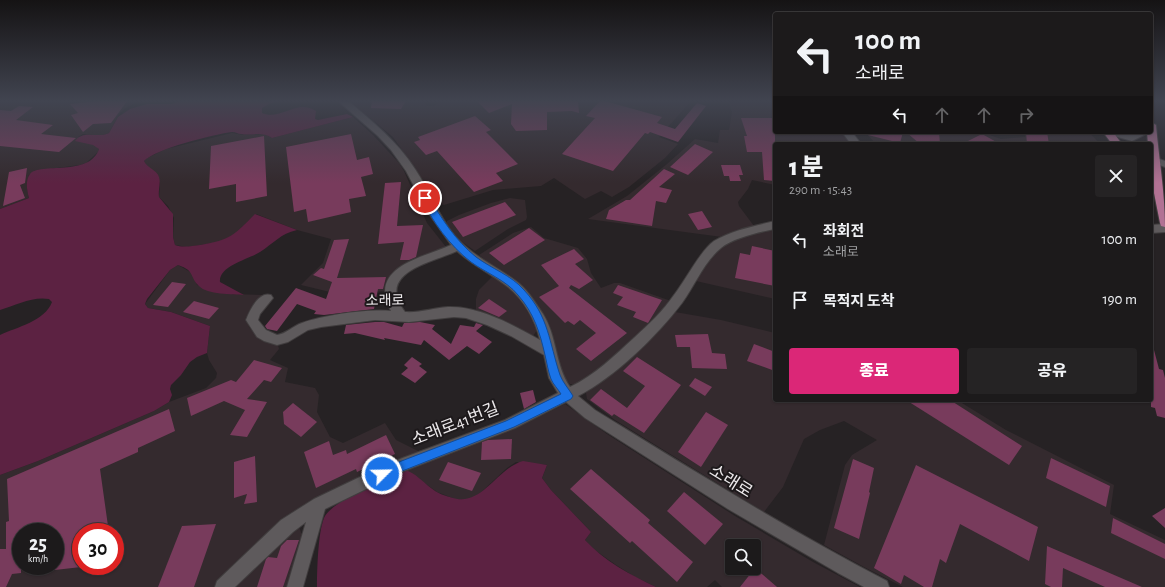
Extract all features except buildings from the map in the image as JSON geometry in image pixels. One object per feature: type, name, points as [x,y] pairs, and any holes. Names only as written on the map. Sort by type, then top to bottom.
[{"type":"main road","points":[[1153,165],[1165,223]]},
{"type":"main road","points":[[1153,191],[1160,200]]},
{"type":"street","name":"소래로","points":[[373,127],[394,148],[411,170],[432,211],[452,240],[474,260],[512,284],[521,292],[539,318],[556,378],[568,396],[590,414],[766,525],[832,562],[881,587]]},
{"type":"street","points":[[1111,134],[1121,142]]},
{"type":"street","points":[[1117,134],[1132,138],[1139,134]]},
{"type":"street","points":[[1153,160],[1165,164]]},
{"type":"street","points":[[568,396],[591,383],[615,364],[662,319],[710,252],[718,244],[745,232],[773,225]]},
{"type":"street","points":[[1153,229],[1165,228]]},
{"type":"street","points":[[401,316],[394,308],[389,294],[395,279],[400,272],[412,265],[459,246]]},
{"type":"street","name":"소래로","points":[[267,298],[255,312],[252,320],[256,328],[265,335],[276,340],[284,339],[300,328],[344,319],[454,312],[472,316],[516,333],[549,352]]},
{"type":"street","name":"소래로41번길","points":[[223,587],[287,526],[319,504],[394,468],[510,424],[568,396]]},
{"type":"street","points":[[295,587],[319,504]]},
{"type":"shaded area","points":[[0,127],[112,127],[109,133],[100,136],[83,134],[78,137],[99,149],[98,152],[86,163],[32,173],[29,175],[27,188],[29,198],[0,209]]},
{"type":"shaded area","points":[[112,127],[313,127],[272,138],[261,134],[240,134],[235,132],[224,133],[172,147],[150,156],[144,161],[158,175],[160,182],[159,197],[173,214],[173,237],[175,245],[184,247],[193,246],[225,239],[237,232],[255,214],[297,230],[282,236],[260,252],[229,267],[224,272],[221,276],[220,282],[244,295],[220,294],[203,289],[196,283],[190,272],[184,267],[178,265],[170,270],[147,299],[145,304],[148,308],[171,312],[210,326],[207,353],[190,362],[181,375],[171,385],[170,389],[172,395],[169,402],[154,411],[38,461],[0,475],[0,335],[37,319],[48,309],[52,302],[49,299],[43,298],[24,302],[0,310],[0,209],[29,198],[27,180],[30,174],[35,171],[76,166],[86,163],[94,158],[99,149],[93,145],[75,141],[79,137],[87,135],[104,135],[109,133]]},
{"type":"shaded area","points":[[313,127],[365,127],[399,163],[427,223],[446,247],[443,250],[398,269],[386,291],[358,293],[330,292],[301,285],[323,263],[331,239],[297,230],[256,214],[235,234],[220,242],[187,247],[175,245],[173,237],[174,218],[168,206],[159,197],[160,183],[144,161],[166,149],[232,133],[243,135],[265,134],[272,138]]},
{"type":"shaded area","points":[[381,127],[668,127],[659,137],[678,144],[665,158],[629,187],[612,197],[601,191],[585,199],[554,178],[541,186],[493,190],[444,205],[438,203],[393,137]]},
{"type":"shaded area","points":[[729,127],[773,127],[773,134],[846,134],[852,142],[773,142],[773,185],[752,180],[748,189],[738,202],[739,206],[754,226],[722,237],[588,219],[627,196],[695,139],[718,143],[720,130],[729,130]]},
{"type":"shaded area","points":[[867,134],[987,134],[1001,139],[1025,137],[1024,134],[1091,134],[1098,142],[874,142]]},
{"type":"shaded area","points":[[510,198],[525,200],[526,220],[508,229],[475,251],[455,237],[447,225],[447,221],[459,215],[491,203]]},
{"type":"shaded area","points":[[531,227],[544,238],[578,248],[587,259],[591,273],[601,288],[614,283],[620,283],[671,301],[661,315],[620,355],[581,384],[570,384],[566,380],[561,370],[547,321],[531,297],[479,255],[513,233]]},
{"type":"shaded area","points":[[773,228],[773,299],[696,281],[708,261],[725,244]]},
{"type":"shaded area","points":[[178,265],[192,273],[197,285],[231,294],[263,295],[248,320],[249,327],[258,337],[278,345],[279,349],[270,360],[288,368],[285,382],[315,388],[319,395],[317,412],[330,437],[343,443],[385,423],[396,440],[420,452],[355,479],[311,502],[217,587],[0,587],[0,475],[38,461],[154,411],[169,402],[206,388],[216,378],[217,373],[209,360],[207,353],[210,326],[171,312],[148,308],[145,304],[170,270]]},
{"type":"shaded area","points":[[493,276],[506,285],[520,298],[532,313],[537,330],[533,336],[476,315],[476,299],[479,290]]},
{"type":"shaded area","points":[[675,312],[721,320],[773,333],[773,402],[960,402],[1006,430],[1114,485],[1110,514],[1165,540],[1165,587],[903,587],[824,545],[845,465],[852,455],[877,440],[844,421],[820,430],[804,439],[783,487],[764,512],[615,420],[587,399],[586,393],[588,389],[657,330]]},
{"type":"shaded area","points":[[565,404],[607,434],[735,516],[813,562],[860,587],[722,587],[715,580],[707,587],[656,587],[635,577],[592,548],[585,540],[591,532],[551,490],[542,478],[547,465],[516,462],[507,468],[476,497],[466,500],[455,499],[437,492],[406,470],[483,438],[514,429]]},
{"type":"shaded area","points":[[523,461],[547,465],[542,478],[551,490],[591,532],[585,540],[592,548],[618,567],[656,587],[317,587],[318,550],[325,516],[339,503],[350,496],[406,470],[438,493],[453,498],[463,499],[473,497],[489,486],[505,471]]},
{"type":"shaded area","points":[[299,527],[302,535],[301,542],[287,587],[229,587],[271,545]]},
{"type":"route","points":[[382,474],[394,468],[510,424],[568,396],[556,378],[539,318],[521,292],[512,284],[474,260],[452,240],[425,198]]}]
